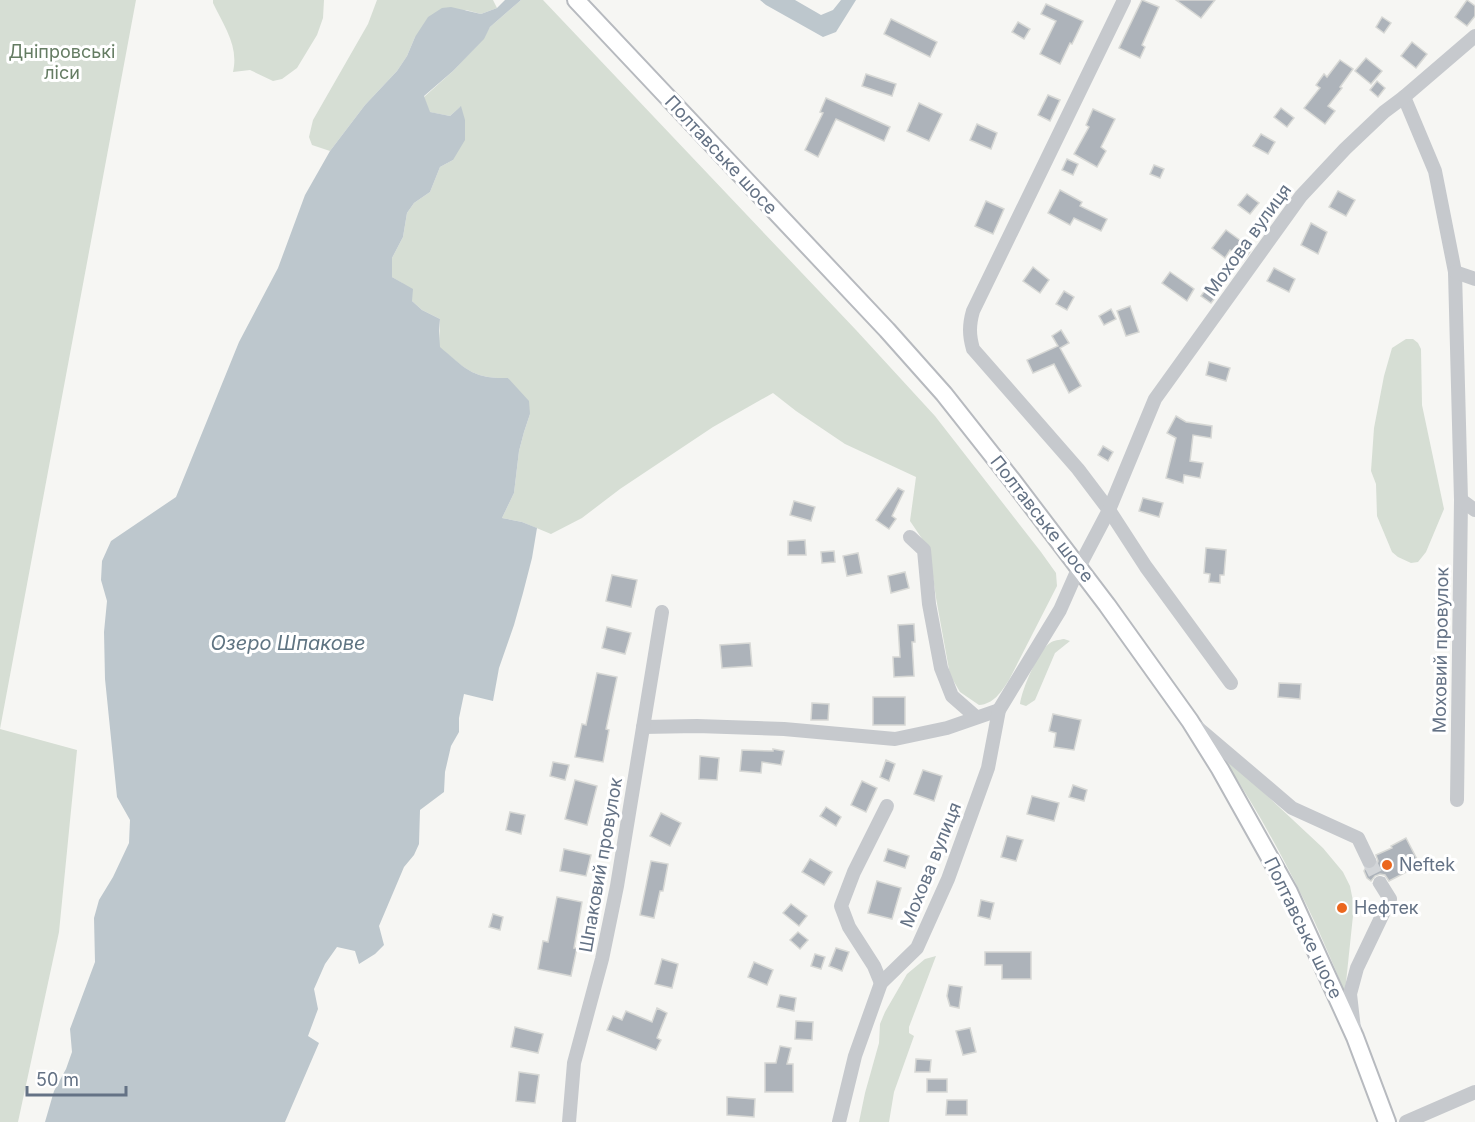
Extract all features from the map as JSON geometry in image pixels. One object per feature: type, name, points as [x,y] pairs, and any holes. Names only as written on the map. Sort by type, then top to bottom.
[{"type":"main road","name":"Полтавське шосе","points":[[576,0],[887,330],[944,394],[1079,567],[1190,721],[1220,769],[1289,892],[1355,1037],[1387,1122]]},
{"type":"street","points":[[1124,0],[974,311],[969,323],[969,336],[973,349],[1078,469],[1109,510],[1146,567],[1231,683]]},
{"type":"street","name":"Мохова вулиця","points":[[839,1122],[855,1056],[881,983],[917,948],[948,879],[988,768],[999,710],[1060,610],[1079,567],[1109,510],[1155,399],[1301,196],[1384,112],[1475,36]]},
{"type":"street","name":"Моховий провулок","points":[[1404,96],[1435,171],[1455,272],[1461,500],[1457,800]]},
{"type":"street","points":[[1455,272],[1475,279]]},
{"type":"street","points":[[1461,500],[1475,510]]},
{"type":"street","points":[[910,537],[924,550],[929,604],[941,668],[952,696],[976,717]]},
{"type":"street","name":"Шпаковий провулок","points":[[569,1122],[574,1063],[602,959],[617,886],[662,612]]},
{"type":"street","points":[[643,727],[784,729],[895,740],[947,728],[999,710]]},
{"type":"street","points":[[1190,721],[1292,808],[1358,838],[1369,861]]},
{"type":"street","points":[[881,983],[874,966],[849,927],[841,906],[854,872],[886,806]]},
{"type":"street","points":[[1355,1037],[1350,994],[1357,968],[1390,899],[1380,883]]},
{"type":"street","points":[[1406,1122],[1475,1092]]},
{"type":"green space","name":"Дніпровські ліси","points":[[0,0],[136,0],[0,729]]},
{"type":"green space","points":[[213,0],[324,0],[323,18],[317,35],[297,68],[282,79],[273,81],[250,70],[233,72],[232,45]]},
{"type":"green space","points":[[377,0],[493,0],[497,8],[481,14],[466,10],[415,37],[407,56],[397,71],[365,105],[330,151],[312,145],[309,137],[313,120],[368,24]]},
{"type":"green space","points":[[521,0],[543,0],[856,330],[935,416],[1056,573],[1057,586],[1009,680],[993,700],[979,705],[960,692],[950,675],[929,549],[910,521],[916,477],[845,444],[773,393],[713,427],[620,489],[582,518],[551,534],[522,522],[502,518],[514,493],[519,451],[530,414],[508,378],[486,377],[470,371],[439,347],[440,319],[422,310],[412,301],[402,283],[392,277],[392,258],[403,237],[407,213],[414,203],[430,192],[440,167],[453,160],[460,107],[450,116],[429,112],[424,97],[453,71],[483,39],[490,27]]},
{"type":"green space","points":[[1406,339],[1413,339],[1421,349],[1422,405],[1444,509],[1426,552],[1418,562],[1411,563],[1392,552],[1377,516],[1376,484],[1371,471],[1374,428],[1384,376],[1392,348]]},
{"type":"green space","points":[[1064,639],[1070,641],[1055,653],[1035,700],[1026,706],[1020,704],[1027,680],[1045,647],[1052,642]]},
{"type":"green space","points":[[0,729],[77,750],[59,932],[18,1122],[0,1122]]},
{"type":"green space","points":[[1214,746],[1323,848],[1343,872],[1350,886],[1354,906],[1345,992],[1314,920],[1282,857],[1250,800]]},
{"type":"green space","points":[[936,956],[909,1027],[909,1033],[914,1036],[894,1092],[889,1122],[859,1122],[879,1043],[880,1024],[885,1012],[907,974],[925,959]]},
{"type":"water","name":"Озеро Шпакове","points":[[505,0],[521,0],[490,27],[484,39],[453,71],[424,96],[430,112],[450,116],[461,106],[465,120],[465,140],[453,160],[440,167],[430,192],[414,203],[407,213],[403,237],[392,258],[392,277],[413,289],[412,301],[422,310],[440,319],[440,347],[470,371],[486,377],[508,378],[529,401],[530,414],[519,451],[514,493],[502,518],[537,528],[532,558],[514,625],[499,668],[493,701],[464,694],[459,718],[459,732],[451,746],[445,772],[444,792],[420,810],[419,844],[414,855],[404,867],[379,926],[384,945],[359,964],[355,951],[337,947],[325,964],[314,989],[318,1009],[308,1036],[319,1043],[285,1122],[45,1122],[54,1091],[72,1052],[70,1029],[95,962],[94,918],[99,900],[129,843],[130,820],[117,797],[105,679],[104,632],[107,601],[101,580],[102,561],[111,541],[176,497],[239,342],[278,268],[305,195],[330,151],[365,105],[397,71],[428,17],[442,8],[451,7],[481,14],[497,8]]},
{"type":"water","points":[[760,0],[795,0],[821,15],[833,10],[841,0],[856,0],[836,32],[823,37]]},
{"type":"building","points":[[1142,0],[1159,7],[1142,45],[1145,47],[1140,58],[1119,48]]},
{"type":"building","points":[[1176,0],[1215,0],[1201,18]]},
{"type":"building","points":[[1467,0],[1475,6],[1475,16],[1467,26],[1455,17]]},
{"type":"building","points":[[1046,4],[1083,21],[1060,64],[1040,54],[1056,21],[1041,14]]},
{"type":"building","points":[[1382,17],[1391,23],[1384,33],[1376,27]]},
{"type":"building","points":[[891,19],[937,42],[930,57],[884,34]]},
{"type":"building","points":[[1018,22],[1030,29],[1024,39],[1012,32]]},
{"type":"building","points":[[1412,42],[1427,54],[1416,68],[1401,56]]},
{"type":"building","points":[[1366,58],[1382,71],[1371,84],[1355,71]]},
{"type":"building","points":[[1340,60],[1353,69],[1328,106],[1335,111],[1325,124],[1304,108],[1320,88],[1316,85],[1324,74],[1327,77]]},
{"type":"building","points":[[866,74],[896,84],[892,96],[862,86]]},
{"type":"building","points":[[1377,81],[1385,88],[1378,97],[1370,90]]},
{"type":"building","points":[[1048,95],[1060,100],[1050,121],[1038,115]]},
{"type":"building","points":[[826,98],[890,127],[884,141],[836,119],[818,157],[805,150],[823,113],[820,112]]},
{"type":"building","points":[[919,103],[942,114],[929,141],[907,131]]},
{"type":"building","points":[[1281,108],[1294,118],[1287,127],[1274,117]]},
{"type":"building","points":[[1093,109],[1115,119],[1101,147],[1106,151],[1097,167],[1074,154],[1089,127],[1086,125]]},
{"type":"building","points":[[977,124],[997,133],[991,149],[970,140]]},
{"type":"building","points":[[1261,134],[1275,142],[1268,154],[1253,146]]},
{"type":"building","points":[[1067,159],[1078,164],[1073,175],[1062,170]]},
{"type":"building","points":[[1154,165],[1164,169],[1160,178],[1150,174]]},
{"type":"building","points":[[1060,190],[1082,202],[1080,206],[1107,219],[1101,231],[1074,218],[1070,225],[1048,213]]},
{"type":"building","points":[[1338,191],[1355,200],[1346,216],[1329,207]]},
{"type":"building","points":[[1247,194],[1259,203],[1250,214],[1238,205]]},
{"type":"building","points":[[986,201],[1004,209],[993,234],[975,226]]},
{"type":"building","points":[[1311,223],[1327,232],[1318,254],[1301,245]]},
{"type":"building","points":[[1226,230],[1252,249],[1244,260],[1230,250],[1225,258],[1212,248]]},
{"type":"building","points":[[1033,267],[1049,280],[1040,293],[1023,281]]},
{"type":"building","points":[[1274,268],[1295,279],[1289,292],[1267,281]]},
{"type":"building","points":[[1170,272],[1194,289],[1187,301],[1162,283]]},
{"type":"building","points":[[1208,286],[1218,294],[1211,303],[1201,296]]},
{"type":"building","points":[[1064,291],[1074,297],[1067,310],[1056,304]]},
{"type":"building","points":[[1130,306],[1139,332],[1126,336],[1117,311]]},
{"type":"building","points":[[1111,309],[1116,319],[1104,325],[1099,316]]},
{"type":"building","points":[[1061,330],[1069,343],[1060,348],[1081,386],[1069,393],[1054,364],[1033,373],[1027,360],[1058,346],[1052,336]]},
{"type":"building","points":[[1209,362],[1230,368],[1226,381],[1206,375]]},
{"type":"building","points":[[1176,416],[1186,422],[1212,426],[1211,438],[1193,435],[1190,461],[1203,463],[1200,478],[1184,475],[1183,483],[1166,478],[1176,438],[1167,433]]},
{"type":"building","points":[[1103,446],[1113,452],[1108,461],[1098,455]]},
{"type":"building","points":[[898,488],[904,491],[892,516],[896,519],[889,529],[876,520]]},
{"type":"building","points":[[1143,498],[1163,503],[1159,517],[1139,511]]},
{"type":"building","points":[[794,501],[815,507],[811,521],[790,515]]},
{"type":"building","points":[[805,540],[806,555],[788,555],[788,541]]},
{"type":"building","points":[[1206,548],[1226,550],[1224,575],[1220,575],[1220,583],[1209,582],[1210,574],[1204,573]]},
{"type":"building","points":[[834,551],[835,562],[822,563],[821,552]]},
{"type":"building","points":[[858,553],[862,573],[847,576],[843,556]]},
{"type":"building","points":[[905,572],[909,588],[891,593],[888,576]]},
{"type":"building","points":[[612,575],[637,580],[631,607],[606,601]]},
{"type":"building","points":[[914,624],[915,642],[912,642],[914,676],[894,677],[893,657],[900,657],[898,625]]},
{"type":"building","points":[[607,627],[631,633],[625,654],[602,648]]},
{"type":"building","points":[[750,643],[752,666],[722,668],[720,645]]},
{"type":"building","points":[[597,673],[617,677],[606,729],[609,730],[603,762],[575,757],[582,724],[586,725]]},
{"type":"building","points":[[1279,683],[1301,684],[1300,699],[1278,697]]},
{"type":"building","points":[[873,697],[905,697],[905,725],[873,725]]},
{"type":"building","points":[[812,703],[829,704],[828,720],[811,720]]},
{"type":"building","points":[[1053,714],[1081,720],[1074,750],[1054,747],[1056,733],[1049,731]]},
{"type":"building","points":[[773,749],[784,751],[781,765],[762,762],[761,773],[740,771],[742,750],[773,751]]},
{"type":"building","points":[[700,756],[719,758],[717,780],[699,779]]},
{"type":"building","points":[[886,760],[895,764],[889,781],[880,777]]},
{"type":"building","points":[[553,762],[569,765],[565,780],[550,776]]},
{"type":"building","points":[[923,770],[942,776],[934,801],[914,794]]},
{"type":"building","points":[[575,780],[597,786],[587,825],[565,819]]},
{"type":"building","points":[[862,781],[877,788],[866,812],[851,805]]},
{"type":"building","points":[[1073,785],[1087,790],[1084,801],[1069,797]]},
{"type":"building","points":[[1032,796],[1059,803],[1054,821],[1027,814]]},
{"type":"building","points":[[826,807],[841,817],[836,826],[820,816]]},
{"type":"building","points":[[510,812],[525,815],[521,834],[506,830]]},
{"type":"building","points":[[661,813],[681,823],[670,846],[650,836]]},
{"type":"building","points":[[1007,836],[1023,840],[1016,861],[1001,857]]},
{"type":"building","points":[[1406,838],[1420,865],[1389,881],[1385,875],[1380,874],[1371,881],[1367,878],[1364,871],[1376,867],[1378,861],[1376,855]]},
{"type":"building","points":[[564,849],[591,855],[586,876],[560,871]]},
{"type":"building","points":[[888,849],[909,856],[905,868],[884,861]]},
{"type":"building","points":[[810,859],[832,872],[824,885],[802,872]]},
{"type":"building","points":[[651,861],[668,864],[663,891],[660,891],[654,918],[640,915]]},
{"type":"building","points":[[877,881],[901,888],[892,919],[868,913]]},
{"type":"building","points":[[557,897],[582,902],[574,948],[577,948],[571,976],[538,969],[543,941],[548,942]]},
{"type":"building","points":[[981,900],[994,903],[990,919],[978,916]]},
{"type":"building","points":[[791,904],[807,916],[799,926],[783,913]]},
{"type":"building","points":[[493,914],[503,917],[500,930],[489,927]]},
{"type":"building","points":[[798,932],[808,940],[800,949],[790,940]]},
{"type":"building","points":[[836,948],[849,952],[842,971],[829,966]]},
{"type":"building","points":[[985,952],[1031,952],[1031,979],[1002,979],[1002,965],[985,965]]},
{"type":"building","points":[[815,954],[825,957],[821,969],[811,966]]},
{"type":"building","points":[[662,959],[678,964],[672,988],[655,984]]},
{"type":"building","points":[[754,962],[773,970],[767,985],[748,977]]},
{"type":"building","points":[[949,985],[962,987],[959,1008],[950,1006],[947,996]]},
{"type":"building","points":[[780,995],[796,998],[794,1011],[777,1007]]},
{"type":"building","points":[[657,1008],[667,1013],[657,1038],[661,1040],[656,1050],[607,1030],[613,1016],[622,1020],[626,1011],[652,1022]]},
{"type":"building","points":[[796,1021],[813,1022],[812,1040],[795,1039]]},
{"type":"building","points":[[515,1027],[543,1034],[538,1053],[511,1047]]},
{"type":"building","points":[[970,1028],[976,1052],[963,1055],[956,1031]]},
{"type":"building","points":[[780,1046],[791,1048],[787,1064],[793,1064],[793,1092],[765,1092],[765,1063],[776,1063]]},
{"type":"building","points":[[916,1059],[931,1060],[930,1072],[915,1072]]},
{"type":"building","points":[[519,1072],[539,1075],[535,1103],[516,1101]]},
{"type":"building","points":[[927,1079],[947,1079],[947,1092],[927,1092]]},
{"type":"building","points":[[727,1097],[755,1099],[754,1117],[727,1115]]},
{"type":"building","points":[[947,1100],[967,1100],[967,1115],[946,1115]]},
{"type":"tunnel","points":[[1369,861],[1380,883]]},
{"type":"place","name":"Neftek","points":[[1387,865]]},
{"type":"place","name":"Нефтек","points":[[1342,908]]}]
